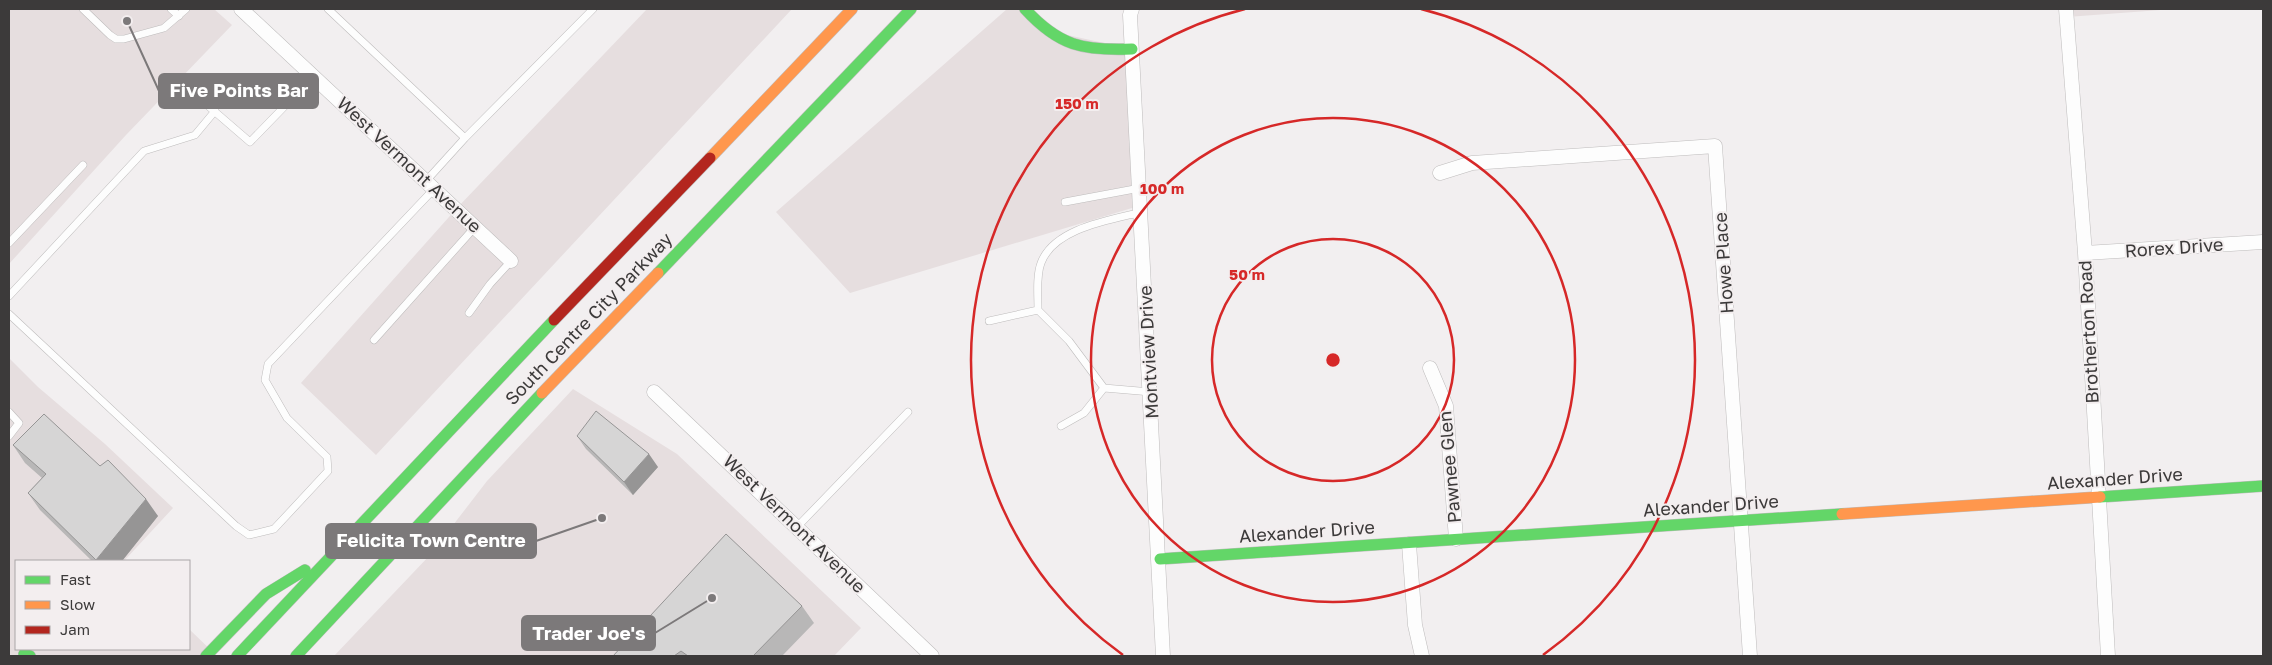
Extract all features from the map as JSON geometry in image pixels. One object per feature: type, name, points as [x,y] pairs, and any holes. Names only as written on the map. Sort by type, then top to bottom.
[{"type":"main road","name":"South Centre City Parkway","points":[[236,656],[328,556],[852,9]]},
{"type":"main road","name":"South Centre City Parkway","points":[[296,656],[456,484],[907,13],[919,9]]},
{"type":"main road","points":[[1025,9],[1044,30],[1070,45],[1095,51],[1132,48]]},
{"type":"main road","name":"Alexander Drive","points":[[1160,559],[1742,522],[2263,486]]},
{"type":"main road","points":[[206,656],[266,594],[328,556]]},
{"type":"street","name":"West Vermont Avenue","points":[[241,9],[511,261]]},
{"type":"street","name":"Montview Drive","points":[[1132,9],[1130,15],[1160,559],[1163,656]]},
{"type":"street","name":"Brotherton Road","points":[[2066,9],[2085,253],[2108,656]]},
{"type":"street","name":"Howe Place","points":[[1440,173],[1472,163],[1715,146],[1750,656]]},
{"type":"street","name":"Rorex Drive","points":[[2085,253],[2263,242]]},
{"type":"street","name":"Pawnee Glen","points":[[1430,368],[1446,406],[1456,540]]},
{"type":"street","name":"West Vermont Avenue","points":[[654,392],[932,656]]},
{"type":"street","points":[[1409,544],[1415,625],[1422,656]]},
{"type":"lane","points":[[83,9],[116,39],[124,39],[164,28],[186,9]]},
{"type":"lane","points":[[171,9],[179,16]]},
{"type":"lane","points":[[328,9],[465,138]]},
{"type":"lane","points":[[9,314],[236,526],[249,534],[274,529],[328,471],[327,457],[287,418],[265,380],[268,364],[430,185],[465,138],[593,9]]},
{"type":"lane","points":[[199,98],[250,142],[314,76]]},
{"type":"lane","points":[[9,296],[144,152],[195,135],[215,111]]},
{"type":"lane","points":[[9,243],[82,165]]},
{"type":"lane","points":[[1065,202],[1140,188]]},
{"type":"lane","points":[[1142,212],[1084,227],[1068,235],[1048,250],[1040,264],[1038,310],[1069,340],[1104,388],[1151,392]]},
{"type":"lane","points":[[374,340],[475,226]]},
{"type":"lane","points":[[468,313],[511,261]]},
{"type":"lane","points":[[989,321],[1038,310]]},
{"type":"lane","points":[[1061,426],[1084,413],[1104,388]]},
{"type":"lane","points":[[9,412],[19,423],[9,436]]},
{"type":"lane","points":[[797,527],[908,412]]},
{"type":"shaded area","points":[[9,9],[214,9],[232,25],[126,135],[9,264]]},
{"type":"shaded area","points":[[647,9],[792,9],[376,455],[301,383],[457,208]]},
{"type":"shaded area","points":[[1007,9],[1025,9],[1044,30],[1132,49],[1142,205],[850,293],[776,212]]},
{"type":"shaded area","points":[[2066,9],[2174,9],[2067,17]]},
{"type":"shaded area","points":[[9,358],[38,387],[105,444],[173,508],[125,560],[15,560],[15,650],[190,650],[190,630],[217,656],[9,656]]},
{"type":"shaded area","points":[[573,389],[677,454],[861,628],[834,656],[334,656],[430,555],[487,481]]},
{"type":"building","points":[[596,411],[649,454],[624,482],[577,436]]},
{"type":"building","points":[[44,414],[100,466],[108,460],[146,499],[96,560],[28,493],[46,474],[13,445]]},
{"type":"building","points":[[726,534],[802,606],[753,656],[688,656],[681,651],[674,656],[613,656]]},
{"type":"traffic: fast","points":[[658,273],[911,9]]},
{"type":"traffic: fast","points":[[1025,9],[1049,31],[1073,44],[1099,49],[1132,49]]},
{"type":"traffic: fast","points":[[237,656],[554,320]]},
{"type":"traffic: fast","points":[[296,656],[542,393]]},
{"type":"traffic: fast","points":[[2100,497],[2263,486]]},
{"type":"traffic: fast","points":[[1160,559],[1842,514]]},
{"type":"traffic: fast","points":[[206,656],[266,594],[305,570]]},
{"type":"traffic: fast","points":[[24,654],[30,656]]},
{"type":"traffic: slow","points":[[710,158],[852,9]]},
{"type":"traffic: slow","points":[[542,393],[658,273]]},
{"type":"traffic: slow","points":[[1842,514],[2100,497]]},
{"type":"traffic: jam","points":[[554,320],[710,158]]},
{"type":"place","name":"Five Points Bar","points":[[127,21]]},
{"type":"place","name":"Felicita Town Centre","points":[[602,518]]},
{"type":"place","name":"Trader Joe's","points":[[712,598]]}]
